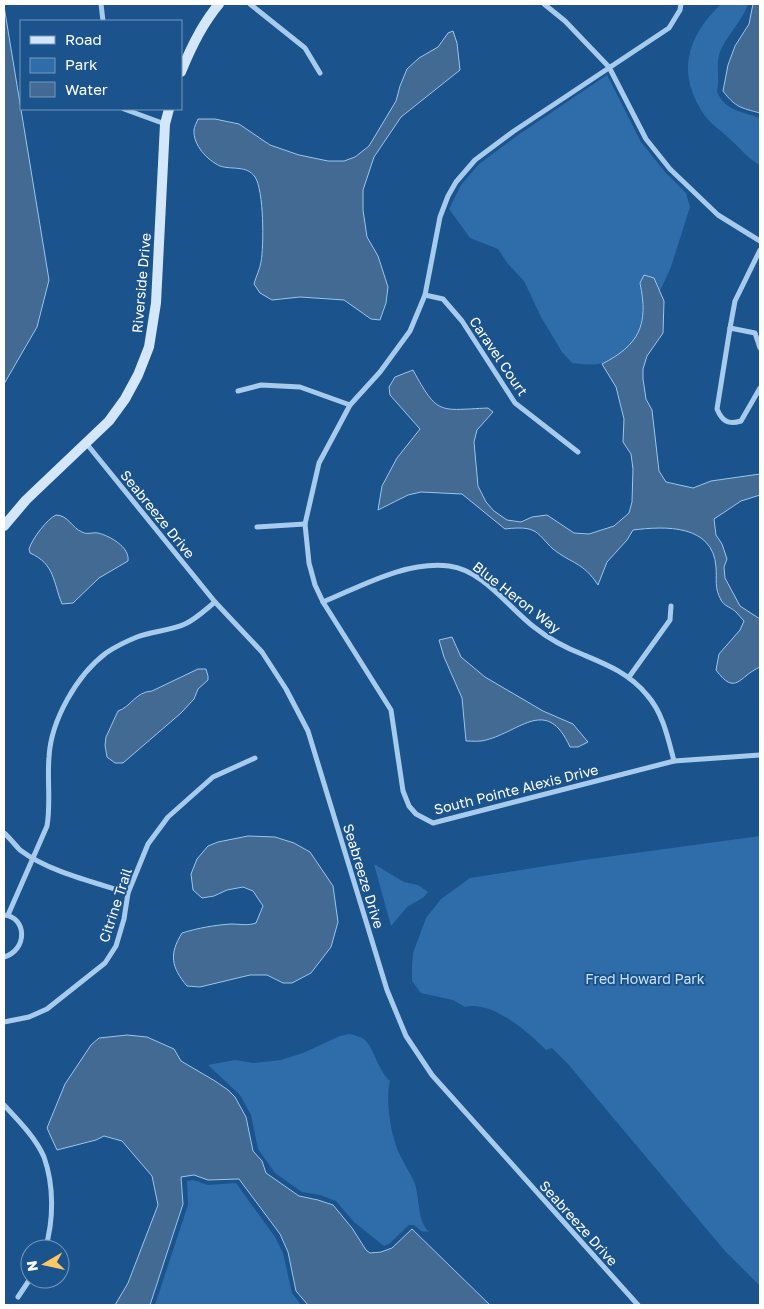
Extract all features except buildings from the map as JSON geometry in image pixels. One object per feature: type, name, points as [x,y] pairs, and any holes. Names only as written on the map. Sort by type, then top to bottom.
[{"type":"street","points":[[101,4],[103,20]]},
{"type":"street","points":[[182,69],[191,46],[210,14],[219,4]]},
{"type":"street","points":[[250,4],[305,48],[320,73]]},
{"type":"street","points":[[544,4],[565,21],[609,67],[646,139],[670,169],[718,215],[760,241]]},
{"type":"street","name":"South Pointe Alexis Drive","points":[[681,4],[680,10],[669,28],[514,131],[475,160],[456,182],[440,217],[425,295],[410,331],[380,372],[350,405],[319,463],[305,524],[309,563],[315,585],[323,602],[391,710],[403,791],[409,806],[416,814],[433,823],[674,761],[760,755]]},
{"type":"street","points":[[127,110],[165,124]]},
{"type":"street","name":"Riverside Drive","points":[[4,526],[26,500],[109,421],[125,399],[138,375],[149,347],[156,303],[165,124],[169,110]]},
{"type":"street","points":[[760,250],[735,301],[717,409],[721,418],[727,423],[741,421],[760,388]]},
{"type":"street","name":"Caravel Court","points":[[425,295],[443,299],[462,321],[515,402],[578,452]]},
{"type":"street","points":[[730,328],[755,333],[760,348]]},
{"type":"street","points":[[238,391],[261,385],[300,387],[350,405]]},
{"type":"street","name":"Seabreeze Drive","points":[[86,442],[215,602],[262,652],[286,689],[308,731],[387,990],[406,1036],[432,1075],[638,1305]]},
{"type":"street","points":[[257,527],[305,524]]},
{"type":"street","name":"Blue Heron Way","points":[[323,602],[392,573],[421,567],[450,566],[463,570],[492,589],[535,628],[559,644],[584,656],[599,660],[629,677],[647,695],[658,711],[674,761]]},
{"type":"street","points":[[4,957],[16,951],[21,943],[22,932],[17,921],[6,915],[34,858],[47,826],[49,812],[49,756],[57,722],[67,700],[86,672],[107,653],[138,637],[183,625],[196,619],[215,602]]},
{"type":"street","points":[[629,677],[670,620],[671,606]]},
{"type":"street","name":"Citrine Trail","points":[[4,1022],[29,1017],[47,1009],[105,962],[116,946],[124,918],[128,893],[148,844],[168,817],[213,777],[255,758]]},
{"type":"street","points":[[4,833],[21,850],[62,872],[128,893]]},
{"type":"street","points":[[4,1105],[23,1124],[44,1157],[52,1196],[48,1239]]},
{"type":"street","points":[[18,1297],[23,1289]]},
{"type":"green space","points":[[721,4],[748,4],[719,55],[717,91],[720,98],[729,107],[760,118],[760,165],[748,157],[705,116],[690,86],[688,71],[693,43],[709,17]]},
{"type":"green space","points":[[607,75],[641,142],[665,172],[686,193],[690,207],[671,267],[660,291],[654,278],[640,283],[643,309],[642,321],[633,342],[616,358],[592,365],[572,363],[562,352],[541,317],[524,281],[508,264],[498,249],[470,238],[449,209],[461,185],[479,164],[518,135]]},
{"type":"green space","name":"Fred Howard Park","points":[[760,836],[760,1286],[725,1251],[568,1064],[552,1048],[546,1050],[509,1019],[487,1008],[465,1007],[453,1000],[421,993],[412,981],[412,966],[413,953],[426,918],[441,899],[470,878]]},
{"type":"green space","points":[[374,864],[404,882],[418,885],[428,892],[424,897],[407,907],[391,926]]},
{"type":"green space","points":[[350,1034],[366,1041],[390,1081],[388,1098],[394,1137],[399,1153],[415,1184],[422,1222],[429,1232],[421,1231],[414,1225],[409,1225],[389,1244],[384,1246],[354,1222],[336,1201],[320,1195],[302,1192],[275,1173],[258,1149],[251,1115],[240,1095],[208,1065],[235,1060],[254,1063],[281,1060],[303,1053],[340,1036]]},
{"type":"green space","points":[[193,1180],[208,1185],[236,1183],[275,1237],[283,1253],[292,1293],[301,1305],[155,1305],[188,1205],[187,1181]]},
{"type":"water","points":[[753,4],[760,4],[760,113],[739,106],[723,91],[728,65],[735,46],[749,24]]},
{"type":"water","points":[[4,6],[49,280],[37,327],[4,384]]},
{"type":"water","points":[[453,31],[457,43],[460,70],[401,117],[374,157],[363,190],[363,210],[367,237],[378,256],[388,287],[386,303],[380,320],[371,319],[344,300],[300,297],[272,300],[260,293],[254,284],[260,265],[263,244],[262,205],[258,184],[252,173],[239,168],[220,166],[206,156],[198,146],[194,136],[194,129],[198,119],[215,119],[239,124],[270,145],[299,155],[328,161],[344,161],[355,157],[369,146],[396,101],[407,69],[419,58],[438,47],[448,33]]},
{"type":"water","points":[[644,275],[654,278],[664,301],[663,333],[647,356],[643,369],[646,399],[652,410],[659,471],[666,482],[693,488],[711,481],[760,474],[760,495],[741,501],[714,519],[716,535],[722,544],[727,559],[724,567],[725,578],[740,606],[760,619],[760,667],[738,682],[728,682],[716,670],[719,654],[740,630],[744,621],[721,600],[717,587],[713,553],[697,535],[673,529],[633,530],[627,540],[607,562],[598,585],[593,577],[553,549],[535,531],[522,528],[505,529],[462,494],[421,492],[408,495],[378,510],[382,486],[397,458],[420,429],[390,395],[389,387],[395,377],[413,370],[428,396],[442,407],[449,409],[488,408],[493,412],[477,430],[474,442],[478,486],[486,502],[494,511],[507,520],[521,522],[532,517],[547,515],[574,533],[589,534],[614,526],[629,513],[632,502],[633,469],[631,454],[623,442],[624,419],[616,387],[602,364],[625,349],[638,332],[642,322],[643,311],[640,283]]},
{"type":"water","points":[[56,515],[64,517],[84,533],[98,533],[113,539],[123,547],[128,556],[128,561],[99,578],[73,603],[62,604],[49,568],[38,557],[30,553],[29,549],[40,530]]},
{"type":"water","points":[[452,637],[461,657],[485,677],[543,711],[573,724],[588,742],[578,747],[570,747],[561,732],[552,723],[543,720],[533,721],[486,740],[466,741],[462,698],[444,657],[439,640]]},
{"type":"water","points":[[198,669],[206,669],[208,680],[198,689],[194,699],[181,713],[123,763],[115,763],[107,757],[106,737],[118,711],[141,694],[152,691]]},
{"type":"water","points":[[248,836],[275,837],[294,843],[310,852],[333,886],[338,922],[331,947],[311,973],[292,983],[283,983],[267,975],[250,975],[200,987],[187,986],[178,973],[174,960],[175,947],[182,933],[219,925],[247,925],[256,923],[263,906],[253,891],[243,887],[202,898],[193,890],[191,874],[197,859],[208,846]]},
{"type":"water","points":[[127,1035],[147,1037],[174,1049],[181,1061],[228,1090],[235,1097],[246,1117],[253,1151],[262,1161],[266,1173],[299,1196],[333,1205],[370,1253],[392,1248],[412,1229],[490,1305],[308,1305],[296,1291],[288,1252],[280,1234],[239,1179],[208,1180],[194,1175],[181,1177],[183,1204],[150,1305],[115,1305],[128,1283],[158,1205],[152,1176],[122,1141],[104,1136],[96,1140],[57,1150],[47,1128],[65,1084],[91,1045],[99,1038]]}]
